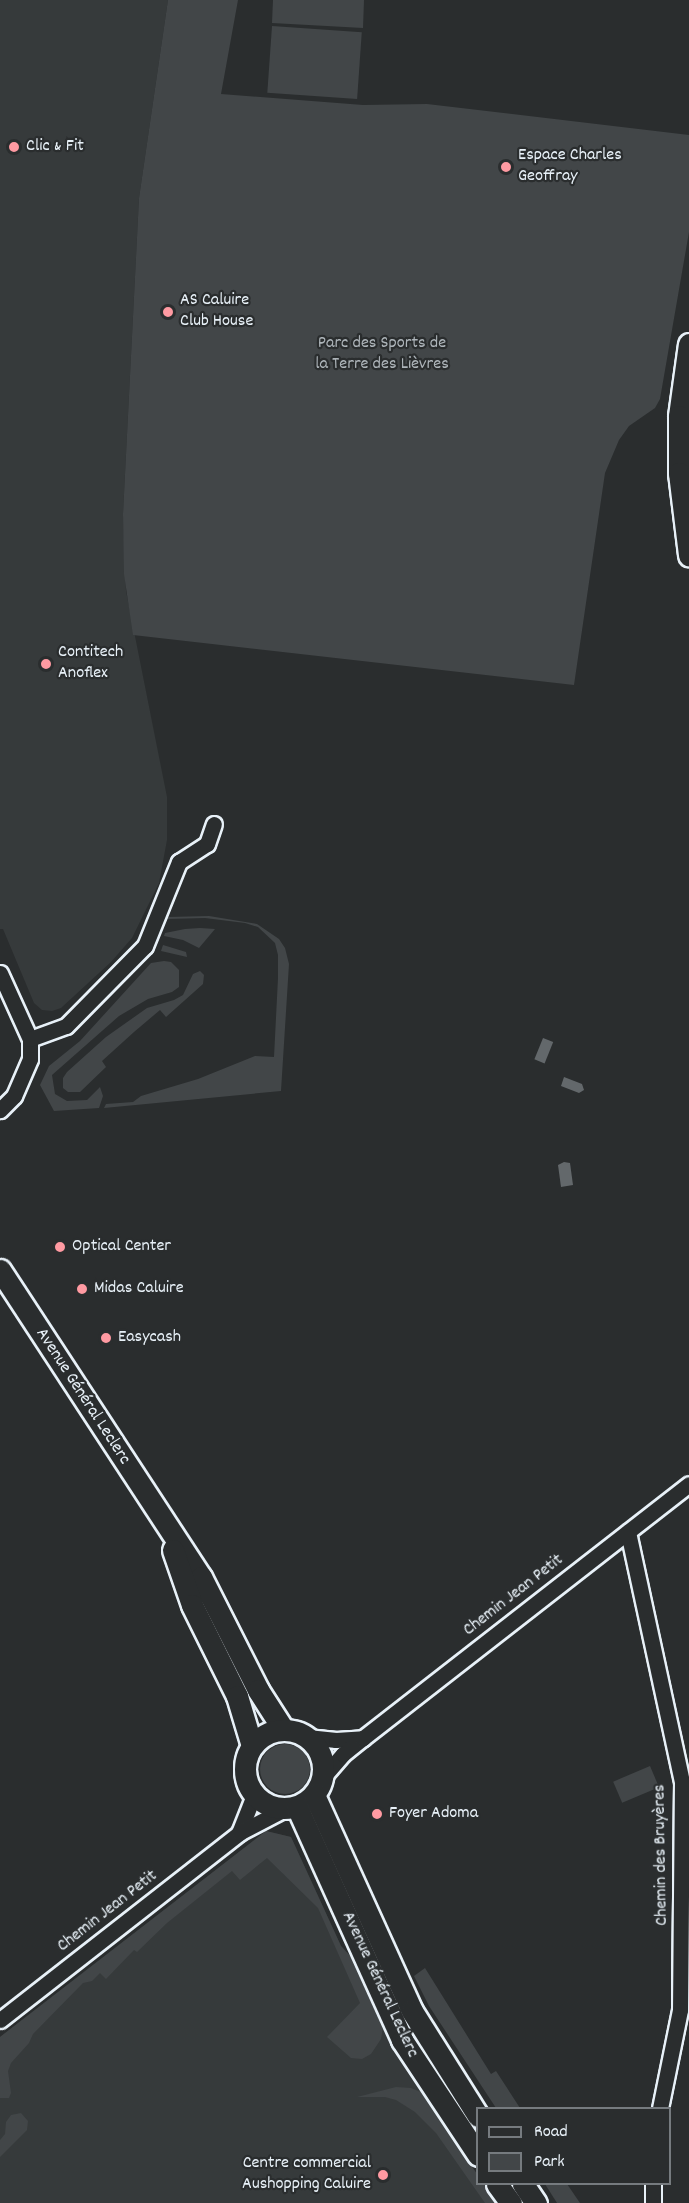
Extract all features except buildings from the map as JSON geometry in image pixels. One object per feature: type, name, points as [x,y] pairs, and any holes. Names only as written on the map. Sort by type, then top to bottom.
[{"type":"main road","points":[[689,344],[679,416],[679,473],[689,555]]},
{"type":"main road","name":"Avenue Général Leclerc","points":[[0,1270],[211,1593],[258,1690],[283,1730]]},
{"type":"main road","name":"Avenue Général Leclerc","points":[[165,1523],[192,1605],[237,1696],[252,1746]]},
{"type":"main road","points":[[283,1730],[307,1737],[321,1756],[305,1797],[263,1803],[254,1795],[244,1773],[244,1764],[252,1746],[260,1737],[283,1730]]},
{"type":"main road","name":"Avenue Général Leclerc","points":[[305,1797],[412,2011],[476,2114]]},
{"type":"main road","name":"Avenue Général Leclerc","points":[[305,1797],[402,2040],[476,2153]]},
{"type":"main road","points":[[498,2185],[511,2203]]},
{"type":"main road","points":[[524,2185],[536,2203]]},
{"type":"street","points":[[30,1039],[66,1026],[145,946],[179,862],[207,844],[214,824]]},
{"type":"street","points":[[0,973],[30,1039],[30,1059],[14,1096],[0,1110]]},
{"type":"street","name":"Chemin Jean Petit","points":[[0,2020],[239,1833],[305,1797],[343,1755],[363,1738],[689,1484]]},
{"type":"street","name":"Chemin des Bruyères","points":[[628,1532],[682,1782],[680,2010],[660,2107]]},
{"type":"street","points":[[307,1737],[336,1740],[363,1738]]},
{"type":"street","points":[[239,1833],[254,1795]]},
{"type":"street","points":[[653,2185],[653,2203]]},
{"type":"shaded area","points":[[0,0],[168,0],[139,198],[123,514],[126,591],[167,797],[167,840],[159,883],[132,938],[111,962],[61,1008],[52,1011],[42,1010],[34,1003],[3,929],[0,929]]},
{"type":"shaded area","points":[[543,1038],[553,1042],[545,1063],[534,1059]]},
{"type":"shaded area","points":[[564,1077],[582,1084],[584,1090],[579,1093],[561,1086]]},
{"type":"shaded area","points":[[564,1162],[570,1163],[573,1185],[561,1187],[558,1165]]},
{"type":"shaded area","points":[[266,1831],[291,1837],[341,1946],[354,1960],[400,2060],[476,2173],[476,2185],[485,2185],[497,2203],[0,2203],[0,2037]]},
{"type":"green space","name":"Parc des Sports de la Terre des Lièvres","points":[[168,0],[238,0],[221,94],[363,105],[427,104],[689,135],[689,232],[660,399],[655,408],[629,426],[619,440],[605,473],[574,685],[133,635],[124,574],[123,514],[139,198]]},
{"type":"green space","points":[[273,0],[364,0],[363,28],[272,23]]},
{"type":"green space","points":[[272,26],[362,32],[357,99],[267,93]]},
{"type":"green space","points":[[209,916],[257,924],[279,939],[285,948],[289,964],[281,1091],[104,1108],[106,1104],[133,1102],[141,1096],[198,1079],[255,1056],[274,1057],[278,978],[278,955],[275,943],[258,927],[245,923],[205,918],[167,919],[168,917]]},
{"type":"green space","points":[[185,929],[215,929],[199,948],[183,940],[164,936],[165,933]]},
{"type":"green space","points":[[163,945],[186,952],[187,957],[161,951]]},
{"type":"green space","points":[[171,962],[179,970],[179,987],[172,992],[148,999],[119,1016],[52,1075],[55,1094],[67,1101],[87,1100],[100,1087],[103,1096],[99,1108],[54,1111],[40,1085],[49,1066],[80,1041],[151,963]]},
{"type":"green space","points":[[200,971],[204,975],[203,984],[166,1017],[160,1010],[134,1032],[102,1061],[106,1067],[80,1092],[68,1092],[63,1088],[63,1078],[67,1072],[106,1037],[147,1008],[183,995],[193,974]]},
{"type":"green space","points":[[280,1744],[290,1744],[303,1751],[310,1764],[310,1774],[303,1787],[290,1794],[280,1794],[271,1790],[264,1783],[260,1774],[260,1764],[264,1755],[271,1748]]},
{"type":"green space","points":[[650,1766],[659,1787],[622,1803],[613,1782]]},
{"type":"green space","points":[[266,1831],[291,1837],[341,1946],[354,1960],[383,2027],[381,2039],[371,2054],[362,2059],[351,2058],[327,2037],[360,2003],[318,1908],[267,1858],[240,1880],[232,1871],[167,1923],[137,1952],[134,1950],[106,1979],[100,1973],[92,1981],[83,1983],[33,2034],[29,2043],[11,2063],[8,2071],[11,2093],[9,2098],[0,2098],[0,2037]]},
{"type":"green space","points":[[425,1968],[491,2074],[496,2071],[519,2107],[495,2107],[429,2006],[414,1976]]},
{"type":"green space","points":[[396,2087],[411,2088],[421,2092],[476,2173],[476,2185],[485,2185],[497,2203],[485,2203],[436,2133],[415,2112],[396,2100],[385,2097],[357,2097]]},
{"type":"green space","points":[[21,2113],[28,2121],[27,2130],[0,2157],[0,2140],[5,2134],[6,2122],[11,2115]]},
{"type":"green space","points":[[546,2185],[568,2185],[580,2203],[557,2203]]},
{"type":"place","name":"Clic & Fit","points":[[14,147]]},
{"type":"place","name":"Espace Charles Geoffray","points":[[506,167]]},
{"type":"place","name":"AS Caluire Club House","points":[[168,312]]},
{"type":"place","name":"Contitech Anoflex","points":[[46,664]]},
{"type":"place","name":"Optical Center","points":[[60,1247]]},
{"type":"place","name":"Midas Caluire","points":[[82,1289]]},
{"type":"place","name":"Easycash","points":[[106,1338]]},
{"type":"place","name":"Foyer Adoma","points":[[377,1814]]},
{"type":"place","name":"Centre commercial Aushopping Caluire","points":[[383,2175]]}]
